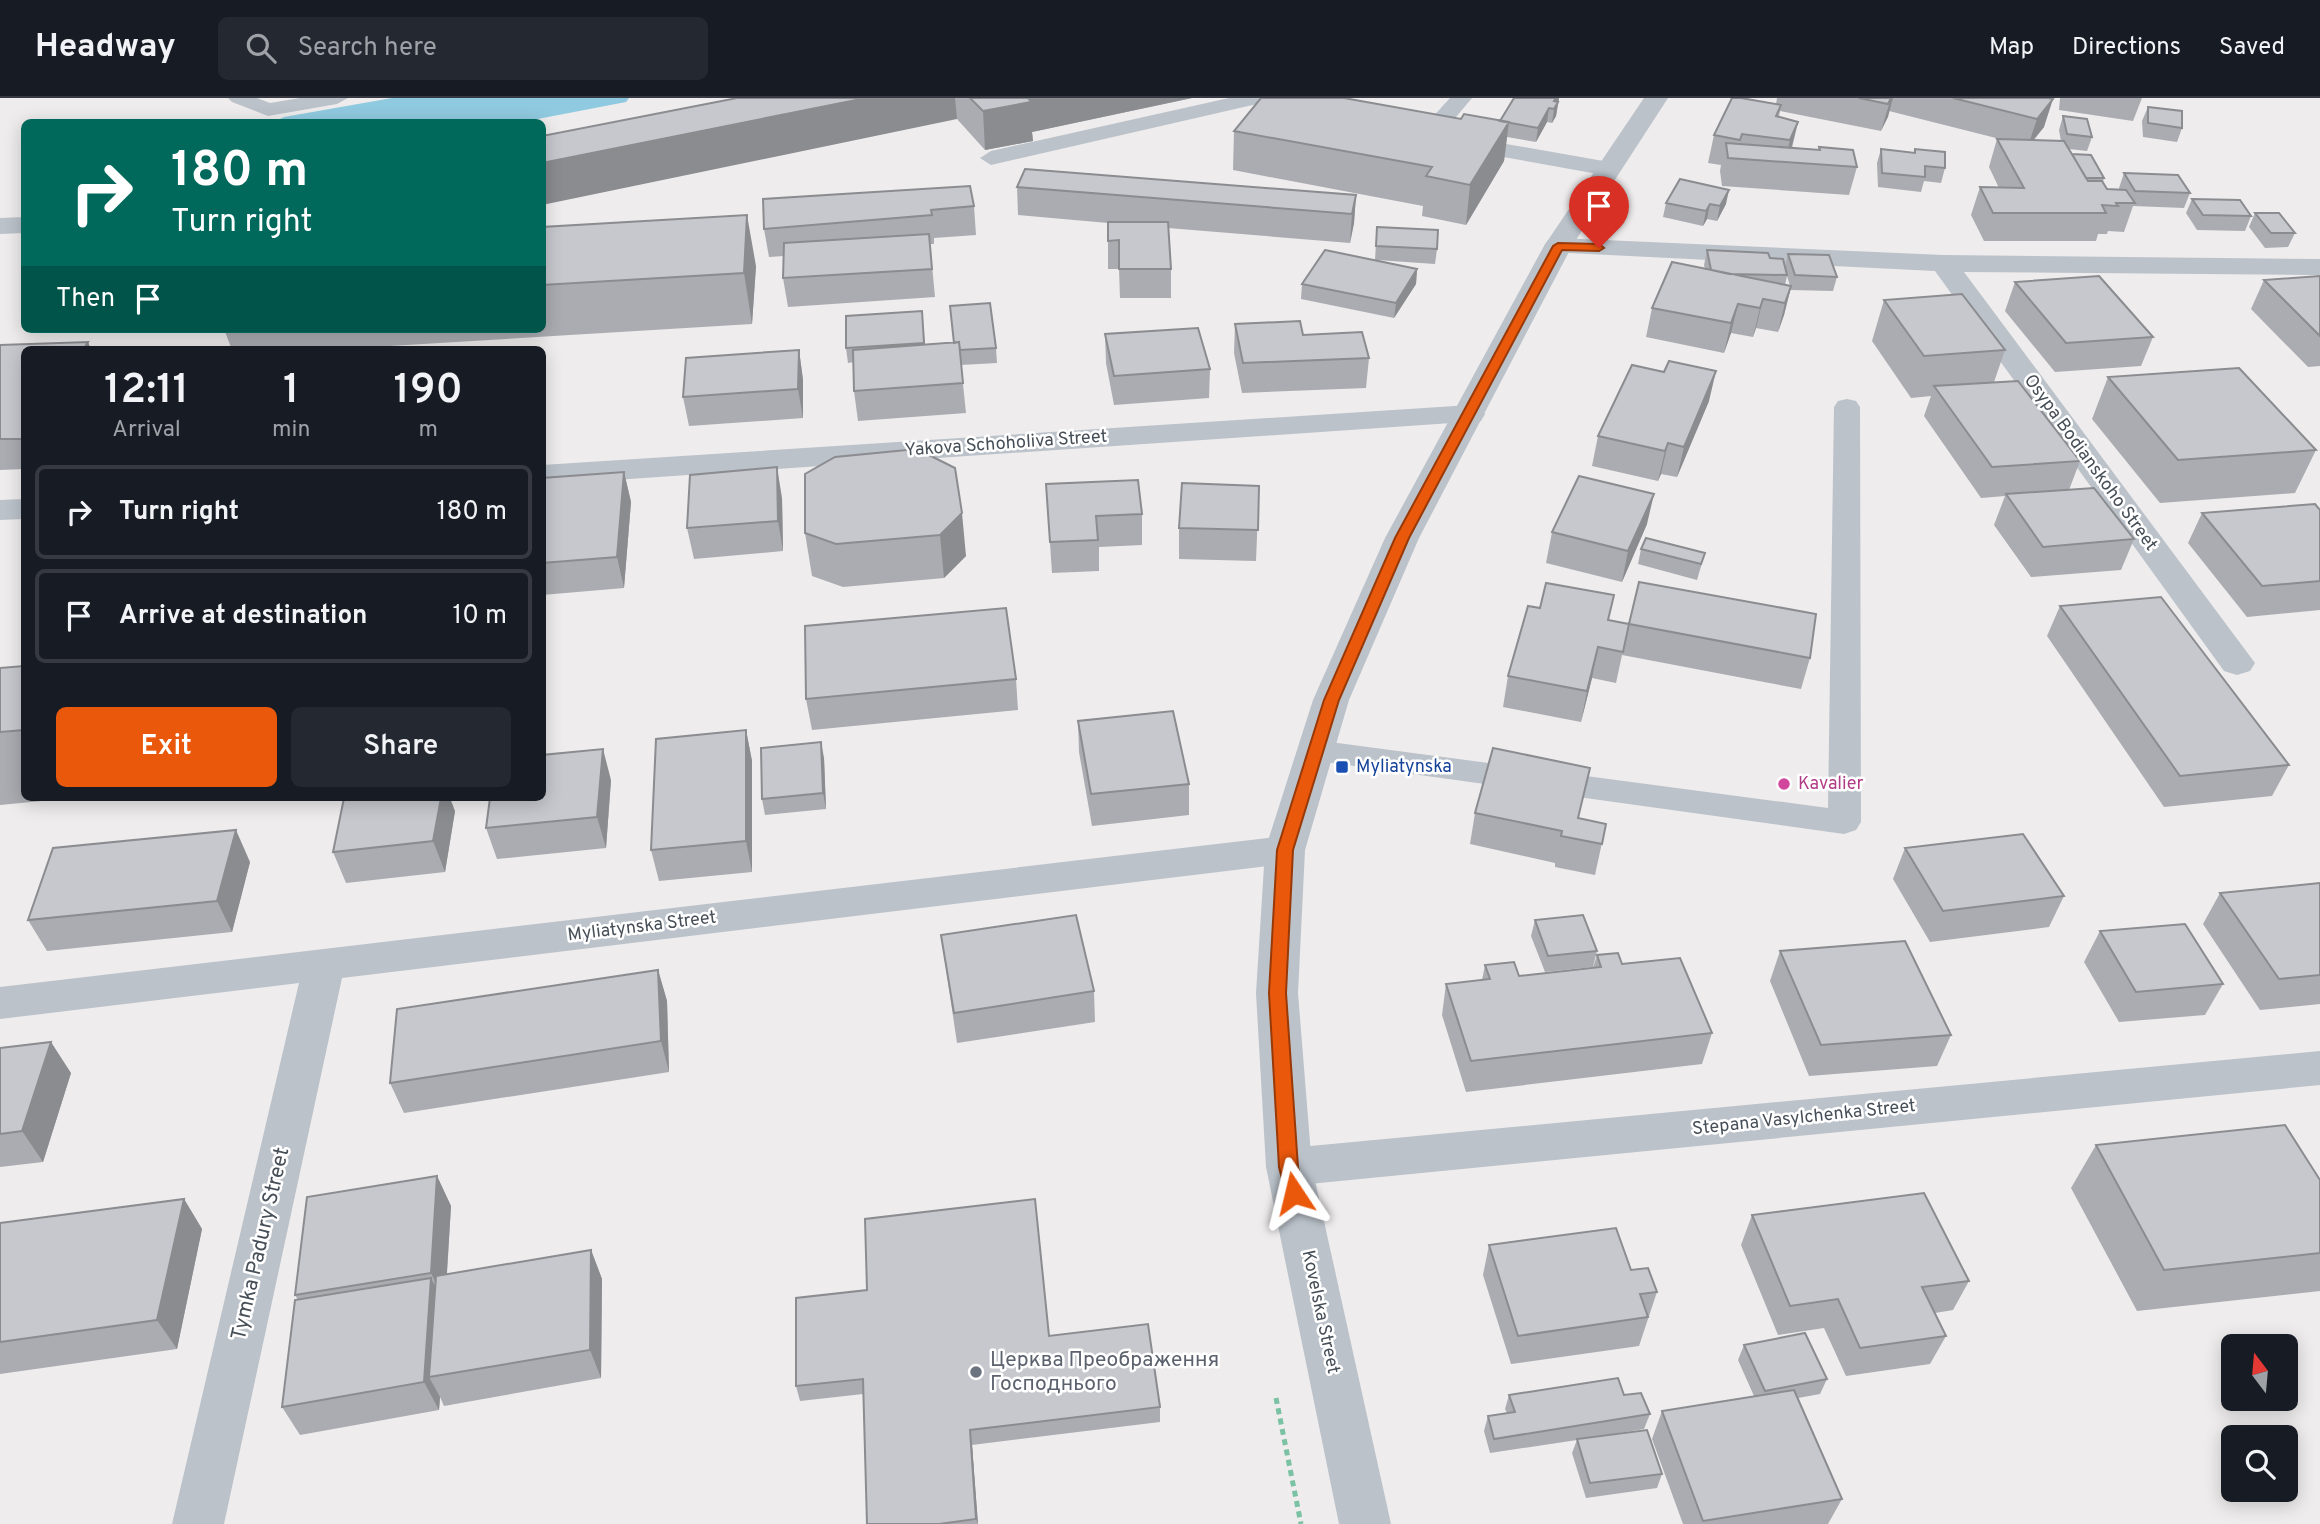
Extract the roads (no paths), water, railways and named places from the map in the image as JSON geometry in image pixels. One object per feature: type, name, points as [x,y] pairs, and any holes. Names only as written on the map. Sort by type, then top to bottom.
[{"type":"street","name":"Kovelska Street","points":[[1365,1524],[1289,1167],[1278,993],[1285,850],[1331,700],[1402,538],[1558,246],[1656,98]]},
{"type":"street","points":[[0,226],[21,225]]},
{"type":"street","points":[[1558,246],[1943,263],[2320,267]]},
{"type":"street","name":"Osypa Bodianskoho Street","points":[[1943,263],[2237,663]]},
{"type":"street","name":"Yakova Schoholiva Street","points":[[546,475],[1470,414]]},
{"type":"street","points":[[0,510],[21,509]]},
{"type":"street","name":"Myliatynska Street","points":[[0,1003],[1285,850]]},
{"type":"street","name":"Tymka Padury Street","points":[[198,1524],[324,965]]},
{"type":"street","name":"Stepana Vasylchenka Street","points":[[1289,1167],[2320,1068]]},
{"type":"lane","points":[[239,98],[268,110],[337,98]]},
{"type":"lane","points":[[991,158],[1257,98]]},
{"type":"lane","points":[[1427,137],[1461,98]]},
{"type":"lane","points":[[1400,133],[1609,169]]},
{"type":"lane","points":[[1315,751],[1844,822],[1847,407]]},
{"type":"water","points":[[392,98],[629,98],[626,102],[538,119],[280,119]]},
{"type":"place","name":"Myliatynska","points":[[1342,767]]},
{"type":"place","name":"Kavalier","points":[[1784,784]]},
{"type":"place","name":"Церква Преображення Господнього","points":[[976,1372]]}]
